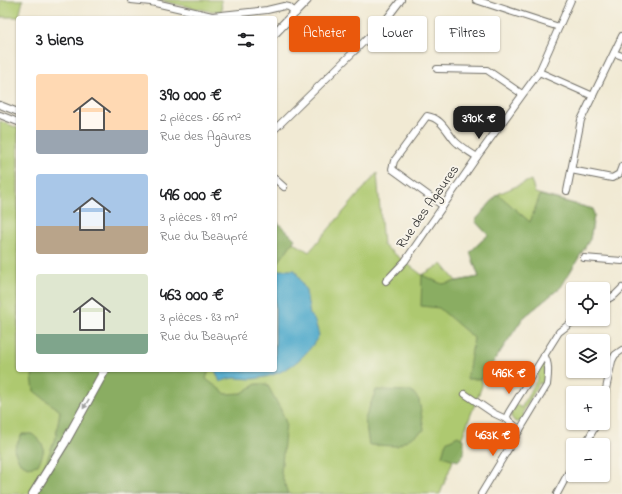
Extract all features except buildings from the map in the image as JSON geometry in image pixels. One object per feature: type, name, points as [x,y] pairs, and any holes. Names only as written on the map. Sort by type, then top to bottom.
[{"type":"street","points":[[131,0],[151,2],[212,16],[267,10],[284,6],[289,7],[296,13]]},
{"type":"street","points":[[277,31],[307,0]]},
{"type":"street","points":[[277,126],[385,22],[401,0]]},
{"type":"street","points":[[476,0],[559,27]]},
{"type":"street","name":"Rue des Agaures","points":[[386,281],[405,261],[477,157],[539,72],[572,0]]},
{"type":"street","points":[[567,191],[581,120],[622,36]]},
{"type":"street","points":[[614,53],[622,56]]},
{"type":"street","points":[[437,69],[487,70],[522,94]]},
{"type":"street","points":[[539,72],[593,96]]},
{"type":"street","points":[[0,105],[16,111]]},
{"type":"street","points":[[0,115],[16,121]]},
{"type":"street","points":[[443,206],[392,169],[394,161],[426,116],[434,117],[446,128],[455,140],[477,157]]},
{"type":"street","points":[[571,170],[612,178],[619,174],[622,166]]},
{"type":"street","points":[[277,181],[284,187]]},
{"type":"street","points":[[584,258],[622,261]]},
{"type":"street","points":[[610,298],[622,288]]},
{"type":"street","points":[[508,420],[507,416],[509,412],[544,355],[559,332],[567,326]]},
{"type":"street","points":[[607,386],[614,355],[622,350]]},
{"type":"street","points":[[481,494],[546,386],[548,367],[547,359],[544,355]]},
{"type":"street","points":[[33,494],[64,444],[104,372]]},
{"type":"street","points":[[465,394],[495,414],[508,420],[520,430]]},
{"type":"street","points":[[557,494],[566,477]]},
{"type":"green space","points":[[0,0],[23,0],[19,16],[0,17]]},
{"type":"green space","points":[[156,0],[221,0],[222,11],[209,11]]},
{"type":"green space","points":[[0,121],[16,127],[16,372],[277,372],[277,232],[309,252],[377,173],[383,245],[422,275],[442,264],[456,281],[479,277],[470,252],[488,235],[475,221],[498,194],[531,180],[535,193],[593,209],[594,216],[590,239],[561,287],[523,318],[482,379],[482,386],[440,494],[0,494]]},
{"type":"green space","points":[[498,194],[530,222],[540,195],[593,209],[594,216],[590,239],[561,287],[523,318],[482,379],[467,379],[474,338],[439,308],[421,306],[422,275],[442,284],[479,277],[470,252],[488,235],[475,221]]},
{"type":"green space","points":[[277,222],[295,239],[277,263]]},
{"type":"green space","points":[[543,363],[545,365],[546,382],[543,387],[540,382],[523,412],[525,417],[521,422],[515,422],[511,417],[512,412],[517,404],[521,408],[538,378],[535,372]]},
{"type":"green space","points":[[35,372],[208,372],[206,379],[226,394],[242,393],[256,384],[267,384],[286,423],[281,473],[288,494],[35,494],[56,435],[60,411],[34,391],[32,376]]},
{"type":"green space","points":[[376,390],[412,391],[419,400],[424,430],[397,446],[369,445],[365,419]]},
{"type":"green space","points":[[22,434],[32,434],[42,445],[43,451],[38,465],[28,467],[20,463],[14,450]]},
{"type":"green space","points":[[458,436],[464,440],[464,454],[458,461],[442,456],[446,442]]},
{"type":"water","points":[[295,270],[306,291],[310,315],[315,321],[319,335],[302,357],[294,364],[278,373],[256,379],[233,378],[220,382],[216,372],[277,372],[277,271]]}]
